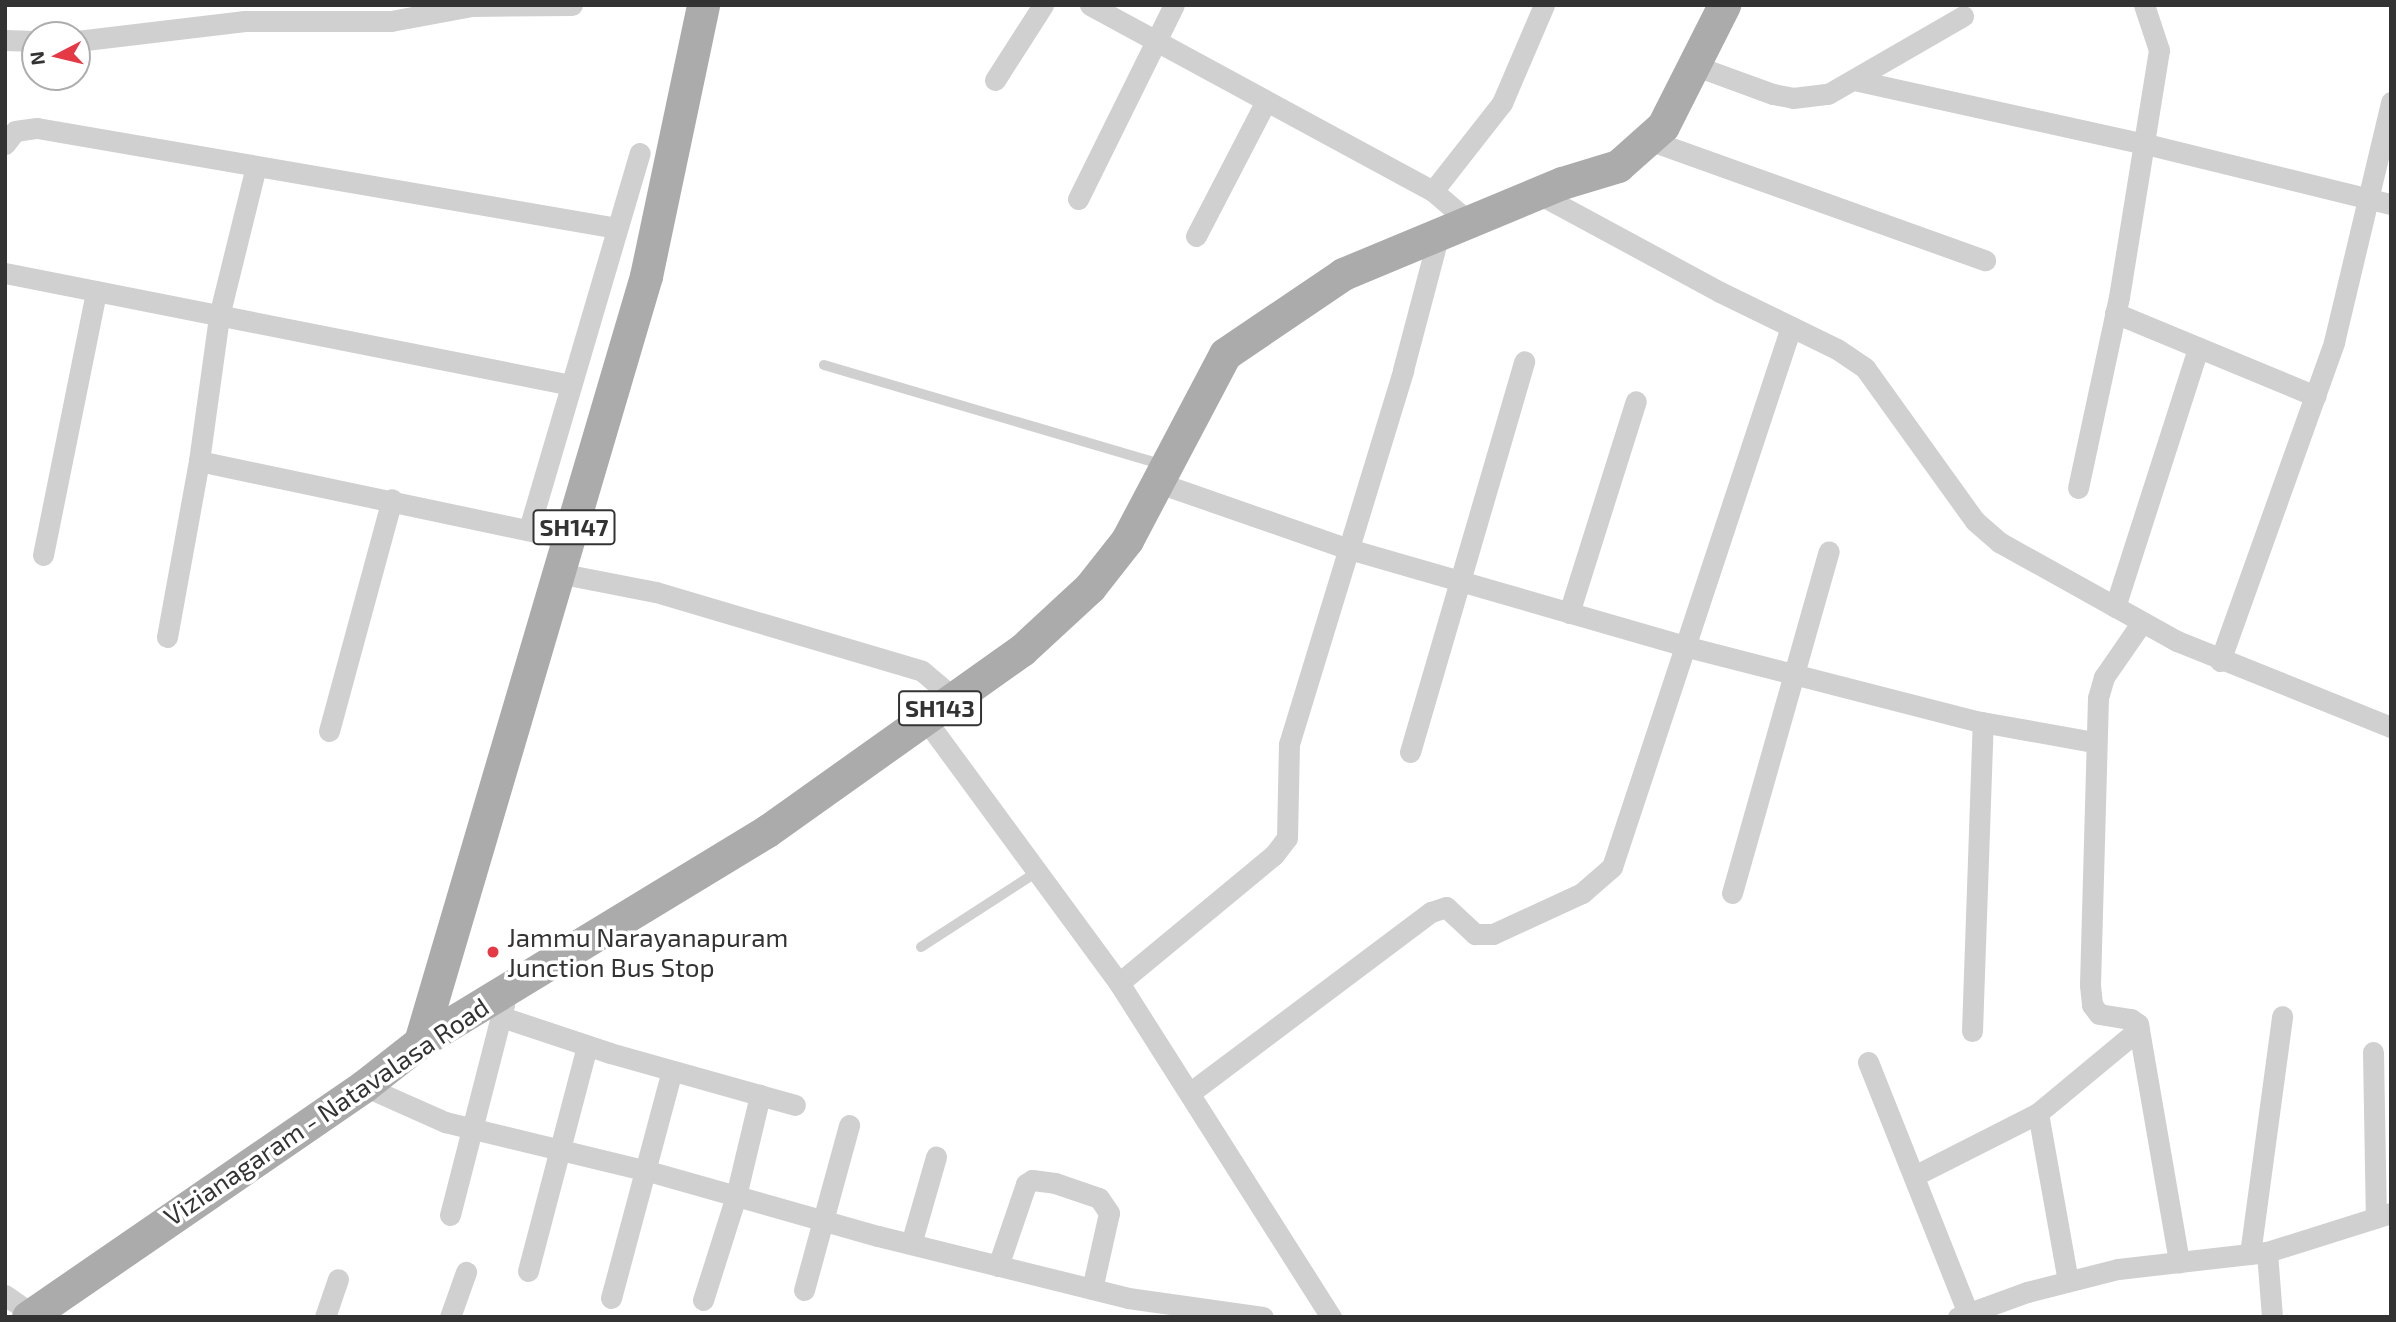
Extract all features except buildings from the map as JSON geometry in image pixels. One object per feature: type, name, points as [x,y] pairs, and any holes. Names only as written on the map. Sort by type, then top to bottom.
[{"type":"main road","name":"SH147","points":[[420,1042],[646,276],[703,5]]},
{"type":"main road","name":"Vizianagaram - Natavalasa Road","points":[[30,1315],[364,1086],[420,1042],[505,1002],[767,831],[1021,650],[1090,587],[1127,540],[1163,474],[1196,402],[1225,354],[1343,274],[1538,194],[1618,166],[1663,126],[1696,66],[1724,5]]},
{"type":"street","points":[[91,39],[245,20],[391,21],[471,6],[572,5]]},
{"type":"street","points":[[995,80],[1043,5]]},
{"type":"street","points":[[1090,5],[1433,191],[1454,228],[1349,549],[1289,744],[1287,838],[1274,855],[1119,983]]},
{"type":"street","points":[[1078,199],[1174,5]]},
{"type":"street","points":[[1433,191],[1502,103],[1545,5]]},
{"type":"street","points":[[2078,488],[2115,313],[2146,144],[2159,50],[2144,5]]},
{"type":"street","points":[[1696,66],[1793,98],[1828,94],[1963,16]]},
{"type":"street","points":[[1854,80],[2146,144],[2391,204]]},
{"type":"street","points":[[1196,236],[1266,101]]},
{"type":"street","points":[[2220,661],[2334,342],[2391,102]]},
{"type":"street","points":[[5,144],[15,131],[37,128],[617,228]]},
{"type":"street","points":[[1649,140],[1985,260]]},
{"type":"street","points":[[529,529],[639,153]]},
{"type":"street","points":[[167,637],[199,461],[219,316],[256,166]]},
{"type":"street","points":[[1538,194],[1865,368],[1975,521],[1999,542],[2142,622],[2220,661],[2391,727]]},
{"type":"street","points":[[5,273],[571,385]]},
{"type":"street","points":[[43,555],[96,291]]},
{"type":"street","points":[[2115,313],[2315,396]]},
{"type":"street","points":[[1191,1092],[1431,912],[1446,908],[1475,934],[1493,934],[1582,893],[1600,880],[1619,850],[1791,327]]},
{"type":"street","points":[[2115,607],[2198,348]]},
{"type":"street","points":[[1410,752],[1524,361]]},
{"type":"street","points":[[1569,612],[1636,401]]},
{"type":"street","points":[[199,461],[392,499],[570,539]]},
{"type":"street","points":[[1163,474],[1349,549],[1684,646],[1983,722],[2094,742]]},
{"type":"street","points":[[329,731],[392,499]]},
{"type":"street","points":[[1732,893],[1797,675],[1829,551]]},
{"type":"street","points":[[558,573],[656,592],[922,671],[954,698]]},
{"type":"street","points":[[2142,622],[2104,677],[2094,742],[2092,1005],[2103,1016],[2132,1018],[2139,1029],[2179,1262]]},
{"type":"street","points":[[925,719],[1119,983],[1191,1092],[1331,1317]]},
{"type":"street","points":[[1972,1031],[1983,722]]},
{"type":"street","points":[[450,1215],[505,1002],[587,1045],[795,1105]]},
{"type":"street","points":[[2272,1317],[2258,1253],[2282,1016]]},
{"type":"street","points":[[1914,1176],[2038,1113],[2139,1029]]},
{"type":"street","points":[[528,1270],[587,1045]]},
{"type":"street","points":[[1868,1062],[1974,1313],[2068,1281],[2179,1262],[2258,1253],[2383,1215],[2373,1052]]},
{"type":"street","points":[[611,1298],[648,1171],[673,1071]]},
{"type":"street","points":[[364,1086],[445,1122],[648,1171],[824,1221],[1092,1289],[1145,1309],[1263,1317]]},
{"type":"street","points":[[703,1300],[736,1196],[760,1095]]},
{"type":"street","points":[[2038,1113],[2068,1281]]},
{"type":"street","points":[[804,1290],[849,1125]]},
{"type":"street","points":[[911,1244],[936,1157]]},
{"type":"street","points":[[998,1266],[1026,1184],[1032,1180],[1055,1183],[1099,1198],[1109,1213],[1092,1289]]},
{"type":"street","points":[[450,1317],[466,1272]]},
{"type":"street","points":[[325,1317],[338,1279]]},
{"type":"street","points":[[5,1295],[30,1315]]},
{"type":"lane","points":[[824,365],[1163,474]]},
{"type":"lane","points":[[921,947],[1037,872]]},
{"type":"place","name":"Jammu Narayanapuram Junction Bus Stop","points":[[493,952]]}]
